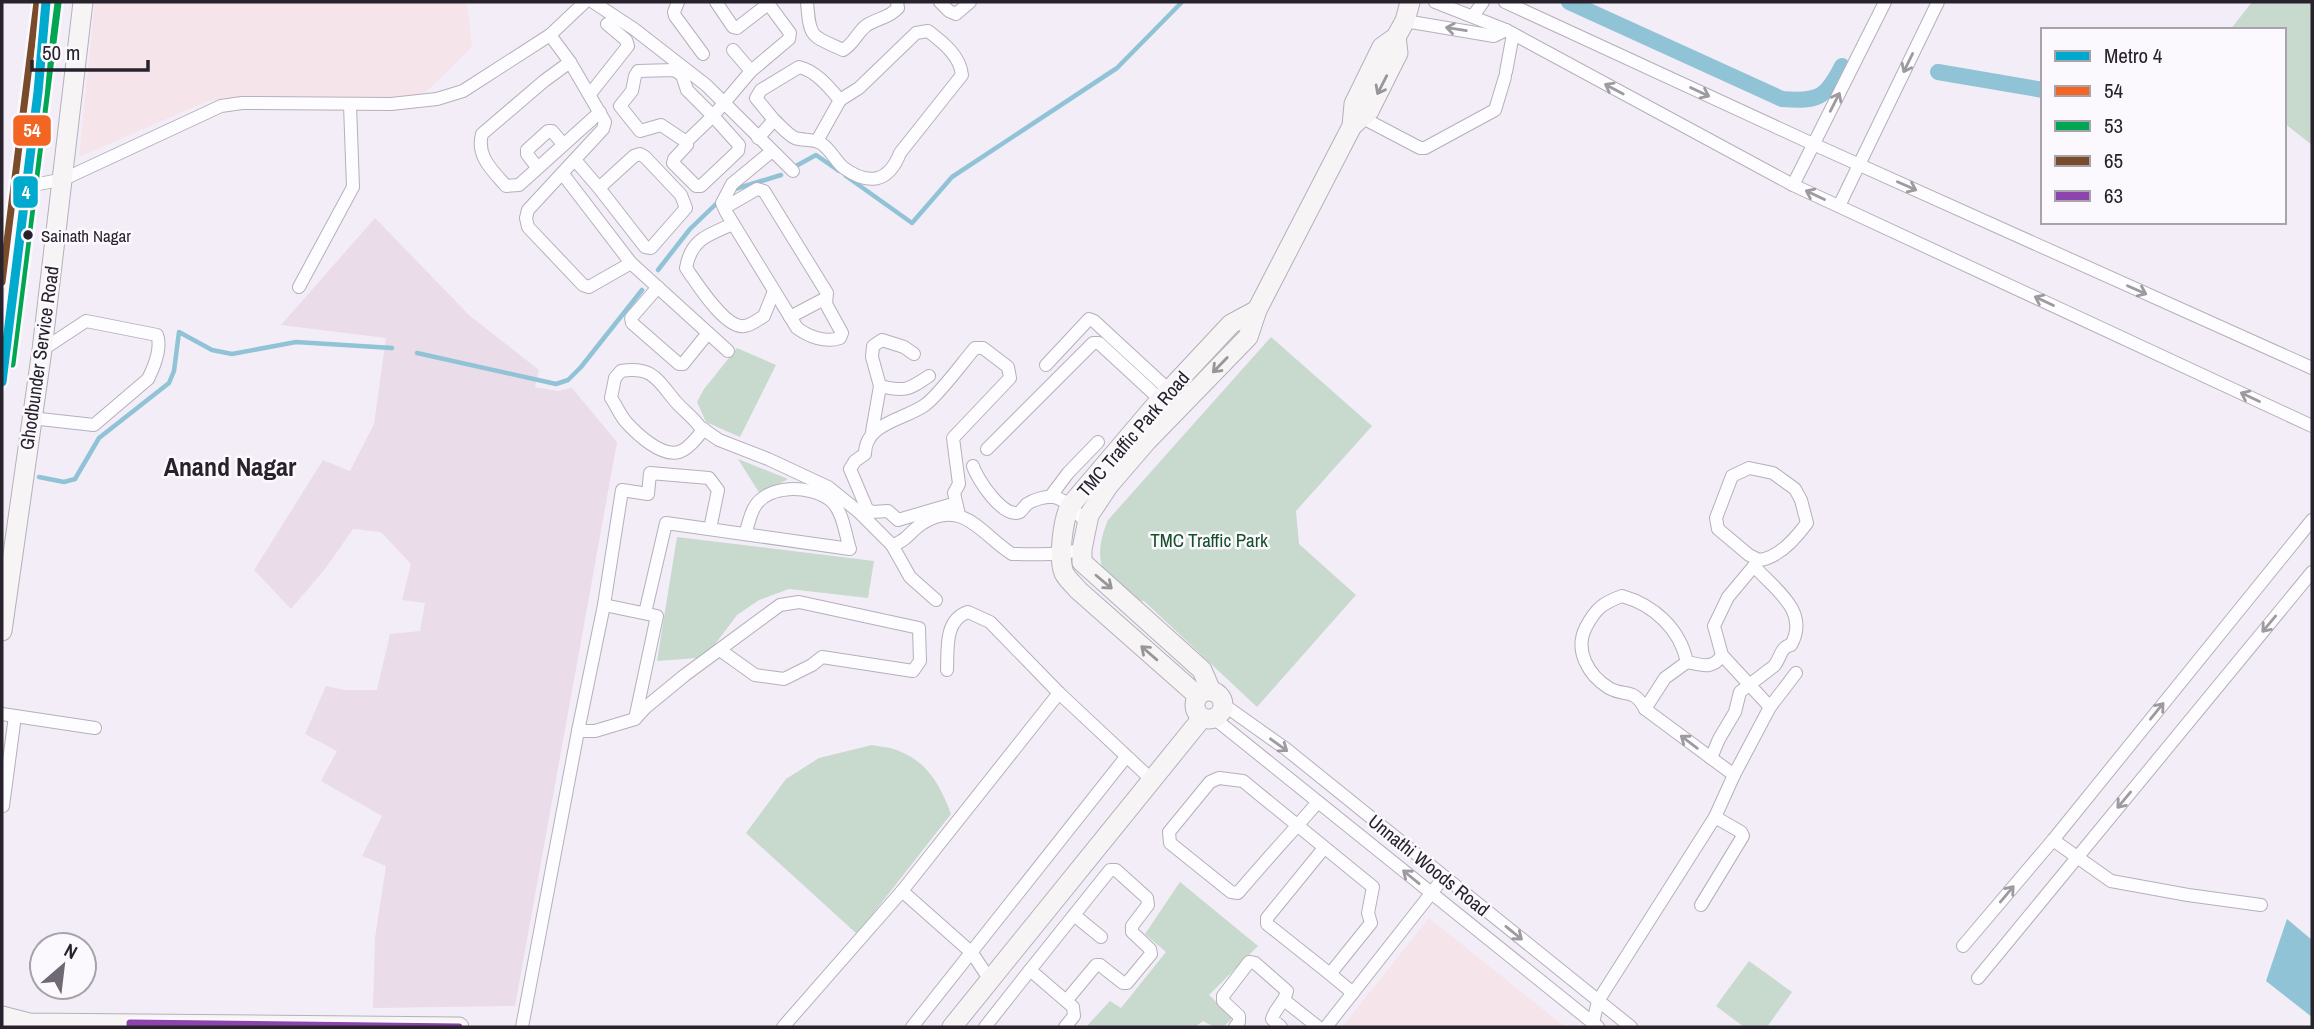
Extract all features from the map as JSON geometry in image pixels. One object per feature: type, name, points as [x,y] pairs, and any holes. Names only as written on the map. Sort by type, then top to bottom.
[{"type":"main road","points":[[2,363],[48,2]]},
{"type":"street","name":"Ghodbunder Service Road","points":[[2,631],[42,350],[83,2]]},
{"type":"street","points":[[24,187],[64,179],[221,106],[242,103],[391,104],[437,99],[463,91],[550,35],[585,2]]},
{"type":"street","points":[[593,2],[612,24],[706,85],[793,171]]},
{"type":"street","points":[[678,2],[675,16],[703,54]]},
{"type":"street","points":[[685,142],[713,116],[751,71],[789,39],[790,33],[768,3],[737,28],[733,27],[716,2]]},
{"type":"street","points":[[807,2],[809,27],[814,37],[843,50],[851,46],[864,27],[891,15],[898,8],[897,2]]},
{"type":"street","points":[[940,2],[956,14],[970,2]]},
{"type":"street","name":"TMC Traffic Park Road","points":[[1082,556],[1089,515],[1109,485],[1146,442],[1172,402],[1231,324],[1257,310],[1356,119],[1354,104],[1382,47],[1400,29],[1410,2]]},
{"type":"street","points":[[1435,2],[1509,32],[1793,185],[2312,426]]},
{"type":"street","points":[[1473,16],[1483,2]]},
{"type":"street","points":[[1505,2],[1859,165],[2312,368]]},
{"type":"street","points":[[1793,185],[1885,2]]},
{"type":"street","points":[[1839,206],[1938,2]]},
{"type":"street","points":[[1400,29],[1494,36],[1509,32]]},
{"type":"street","points":[[817,141],[840,100],[859,89],[916,33],[928,31],[944,43],[961,65],[962,75],[900,153],[895,166],[877,180],[867,180],[844,168],[823,144],[795,137],[774,120],[757,98],[761,90],[799,67],[806,68],[825,82],[840,100]]},
{"type":"street","points":[[1356,119],[1425,148],[1495,110],[1505,75],[1509,32]]},
{"type":"street","points":[[590,94],[628,46],[630,34]]},
{"type":"street","points":[[550,35],[570,62],[605,122],[603,129],[528,210],[528,227],[583,285],[595,285],[631,263]]},
{"type":"street","points":[[733,50],[751,71]]},
{"type":"street","points":[[570,62],[482,134],[480,150],[484,159],[506,186],[519,185],[600,112]]},
{"type":"street","points":[[674,69],[682,75],[687,90],[739,145],[738,150],[701,186],[696,186],[673,163],[687,145],[685,142],[661,125],[640,131],[620,106],[632,91],[638,71],[674,69]]},
{"type":"street","points":[[299,287],[353,187],[350,105]]},
{"type":"street","points":[[758,138],[774,120]]},
{"type":"street","points":[[537,167],[527,155],[527,150],[548,131],[552,131],[563,144]]},
{"type":"street","points":[[724,208],[757,189],[764,191],[827,293],[826,304],[842,333],[840,338],[832,341],[806,334],[797,328],[733,224],[724,208],[722,203],[732,184],[772,151]]},
{"type":"street","points":[[575,160],[645,247],[651,248],[686,208],[681,195],[640,155],[634,156],[599,188]]},
{"type":"street","points":[[562,173],[631,263],[728,351]]},
{"type":"street","points":[[733,224],[699,239],[688,257],[686,268],[718,310],[735,324],[745,326],[764,316],[774,291]]},
{"type":"street","points":[[658,287],[631,318],[632,323],[679,364],[683,364],[708,333]]},
{"type":"street","points":[[790,317],[826,298]]},
{"type":"street","points":[[1046,365],[1089,319],[1094,321],[1172,402]]},
{"type":"street","points":[[31,418],[94,425],[148,379],[160,342],[157,335],[86,321],[42,350]]},
{"type":"street","points":[[914,354],[893,342],[882,340],[873,346],[872,357],[880,386],[872,432],[865,444],[865,454],[855,461],[850,469],[867,509],[872,513],[888,511],[898,520],[948,514],[958,509]]},
{"type":"street","points":[[987,449],[1093,343],[1098,342],[1136,378],[1172,402]]},
{"type":"street","points":[[872,432],[926,405],[975,348],[983,348],[1008,366],[1010,378],[953,438],[959,484],[954,493],[958,509],[1012,554],[1050,553],[1063,564],[1078,590],[1210,706]]},
{"type":"street","points":[[704,429],[679,452],[664,451],[657,447],[626,421],[611,398],[615,378],[621,370],[632,369],[658,378],[677,403],[719,440],[768,459],[828,488],[859,512],[892,545],[910,578],[936,600]]},
{"type":"street","points":[[880,386],[900,391],[910,389],[929,376]]},
{"type":"street","points":[[900,391],[920,408]]},
{"type":"street","name":"TMC Traffic Park Road","points":[[1063,564],[1066,514],[1070,506],[1172,402]]},
{"type":"street","points":[[1050,497],[1068,473],[1098,442]]},
{"type":"street","points":[[973,466],[976,476],[1003,509],[1013,513],[1021,511],[1030,502],[1050,497],[1070,506],[1087,523]]},
{"type":"street","points":[[1711,758],[1735,712],[1740,692],[1749,684],[1774,666],[1781,652],[1791,645],[1797,634],[1795,611],[1756,563],[1749,555],[1718,529],[1716,517],[1732,475],[1749,468],[1773,473],[1795,489],[1807,523],[1799,534],[1774,556],[1756,563],[1728,597],[1714,626],[1722,655],[1749,684],[1770,707]]},
{"type":"street","points":[[522,1027],[604,605],[622,490],[648,494],[650,472],[709,478],[718,490],[710,529]]},
{"type":"street","points":[[645,613],[666,523],[850,550],[841,517],[830,499],[799,488],[774,491],[754,506],[745,534]]},
{"type":"street","points":[[892,545],[904,541],[925,517]]},
{"type":"street","points":[[1963,946],[2053,840],[2312,520]]},
{"type":"street","points":[[1063,564],[1082,556],[1202,670],[1210,706]]},
{"type":"street","points":[[1978,978],[2312,572]]},
{"type":"street","points":[[1687,662],[1683,646],[1667,622],[1648,606],[1622,596],[1602,603],[1581,637],[1585,663],[1595,677],[1611,690],[1633,694],[1645,709],[1734,775]]},
{"type":"street","points":[[578,732],[595,731],[635,719],[646,707],[720,649],[780,605],[799,602],[919,628],[920,661],[913,671],[822,657],[784,679],[755,675],[720,649]]},
{"type":"street","points":[[604,605],[657,616],[635,719]]},
{"type":"street","points":[[947,670],[952,624],[959,615],[968,612],[990,622],[1059,693],[1152,780]]},
{"type":"street","points":[[1645,709],[1665,678],[1687,662],[1710,666],[1722,655]]},
{"type":"street","points":[[1595,1025],[1598,1001],[1715,817],[1770,707],[1796,673]]},
{"type":"street","points":[[783,1027],[902,891],[1059,693]]},
{"type":"street","points":[[952,1027],[1210,706]]},
{"type":"street","name":"Unnathi Woods Road","points":[[1210,706],[1318,802],[1595,1025]]},
{"type":"street","name":"Unnathi Woods Road","points":[[1210,706],[1286,750],[1631,1027]]},
{"type":"street","points":[[3,806],[8,715],[95,728]]},
{"type":"street","points":[[912,1027],[1126,757]]},
{"type":"street","points":[[1318,802],[1297,826],[1238,893],[1231,892],[1170,842],[1169,832],[1210,782],[1219,778],[1243,781],[1297,826],[1373,887],[1368,913],[1371,923],[1330,974]]},
{"type":"street","points":[[1701,905],[1743,836],[1741,831],[1715,817]]},
{"type":"street","points":[[2053,840],[2111,881],[2261,905]]},
{"type":"street","points":[[1324,848],[1267,918],[1267,924],[1353,993]]},
{"type":"street","points":[[990,1025],[1110,870],[1116,870],[1147,898],[1148,905],[1132,926],[1132,932],[1150,949],[1151,954],[1127,983],[1096,965],[1066,1001]]},
{"type":"street","points":[[1326,1027],[1444,877]]},
{"type":"street","points":[[902,891],[972,953],[990,980]]},
{"type":"street","points":[[1074,915],[1101,937]]},
{"type":"street","points":[[1235,1027],[1239,1016],[1223,1001],[1223,996],[1249,962],[1255,963],[1287,991],[1272,1019],[1281,1027]]},
{"type":"street","points":[[1030,970],[1073,1007],[1074,1016],[1065,1027]]},
{"type":"street","points":[[1284,1000],[1318,1027]]},
{"type":"street","points":[[2,1016],[29,1023],[459,1027]]},
{"type":"shaded area","points":[[95,2],[467,2],[472,47],[422,96],[400,101],[208,101],[79,157]]},
{"type":"shaded area","points":[[375,218],[470,316],[539,370],[535,387],[558,391],[572,388],[617,442],[515,1006],[373,1008],[375,938],[386,866],[362,856],[382,816],[321,781],[337,751],[305,734],[326,686],[344,690],[377,690],[390,634],[420,631],[425,603],[402,600],[411,564],[381,532],[353,529],[325,569],[291,609],[254,570],[323,460],[350,471],[374,424],[386,338],[281,325]]},
{"type":"shaded area","points":[[1429,918],[1565,1027],[1342,1027]]},
{"type":"green space","points":[[2252,2],[2312,2],[2312,145],[2286,125],[2286,28],[2232,28]]},
{"type":"green space","name":"TMC Traffic Park","points":[[1271,337],[1372,426],[1296,511],[1299,544],[1356,595],[1257,707],[1144,601],[1115,599],[1103,569],[1100,552],[1108,520]]},
{"type":"green space","points":[[737,348],[776,365],[740,437],[706,422],[697,402],[704,389]]},
{"type":"green space","points":[[738,459],[788,479],[760,494]]},
{"type":"green space","points":[[677,537],[874,561],[868,598],[789,589],[759,600],[737,615],[713,647],[697,658],[657,661]]},
{"type":"green space","points":[[872,745],[896,750],[918,762],[938,785],[951,814],[857,934],[746,833],[786,779],[819,758]]},
{"type":"green space","points":[[1180,882],[1258,946],[1209,995],[1233,1018],[1223,1027],[1214,1027],[1203,1021],[1195,1027],[1086,1027],[1110,1001],[1121,1008],[1166,952],[1145,934]]},
{"type":"green space","points":[[1749,961],[1792,992],[1767,1027],[1744,1027],[1716,1006]]},
{"type":"water","points":[[2287,919],[2312,940],[2312,1017],[2266,981]]},
{"type":"waterway","points":[[846,176],[912,223],[952,177],[1117,68],[1182,2]]},
{"type":"waterway","points":[[1569,2],[1782,99],[1804,100],[1820,96],[1831,85],[1842,66]]},
{"type":"waterway","points":[[1938,72],[2041,90]]},
{"type":"waterway","points":[[796,166],[816,155],[839,171]]},
{"type":"waterway","points":[[735,189],[781,175]]},
{"type":"waterway","points":[[658,270],[690,229],[716,204]]},
{"type":"waterway","points":[[417,353],[556,384],[568,380],[581,367],[642,290]]},
{"type":"waterway","points":[[39,477],[64,482],[75,479],[99,438],[169,383],[174,371],[179,332],[212,350],[232,354],[296,342],[392,348]]},
{"type":"metro line","name":"4","points":[[2,382],[38,92],[46,2]]},
{"type":"transit line","name":"65","points":[[2,282],[37,2]]},
{"type":"transit line","name":"54","points":[[2,363],[48,2]]},
{"type":"transit line","name":"53","points":[[12,364],[58,3]]},
{"type":"transit line","name":"63","points":[[130,1027],[130,1023],[459,1027]]},
{"type":"place","name":"Sainath Nagar","points":[[28,235]]},
{"type":"district","name":"Anand Nagar","points":[[230,466]]}]
